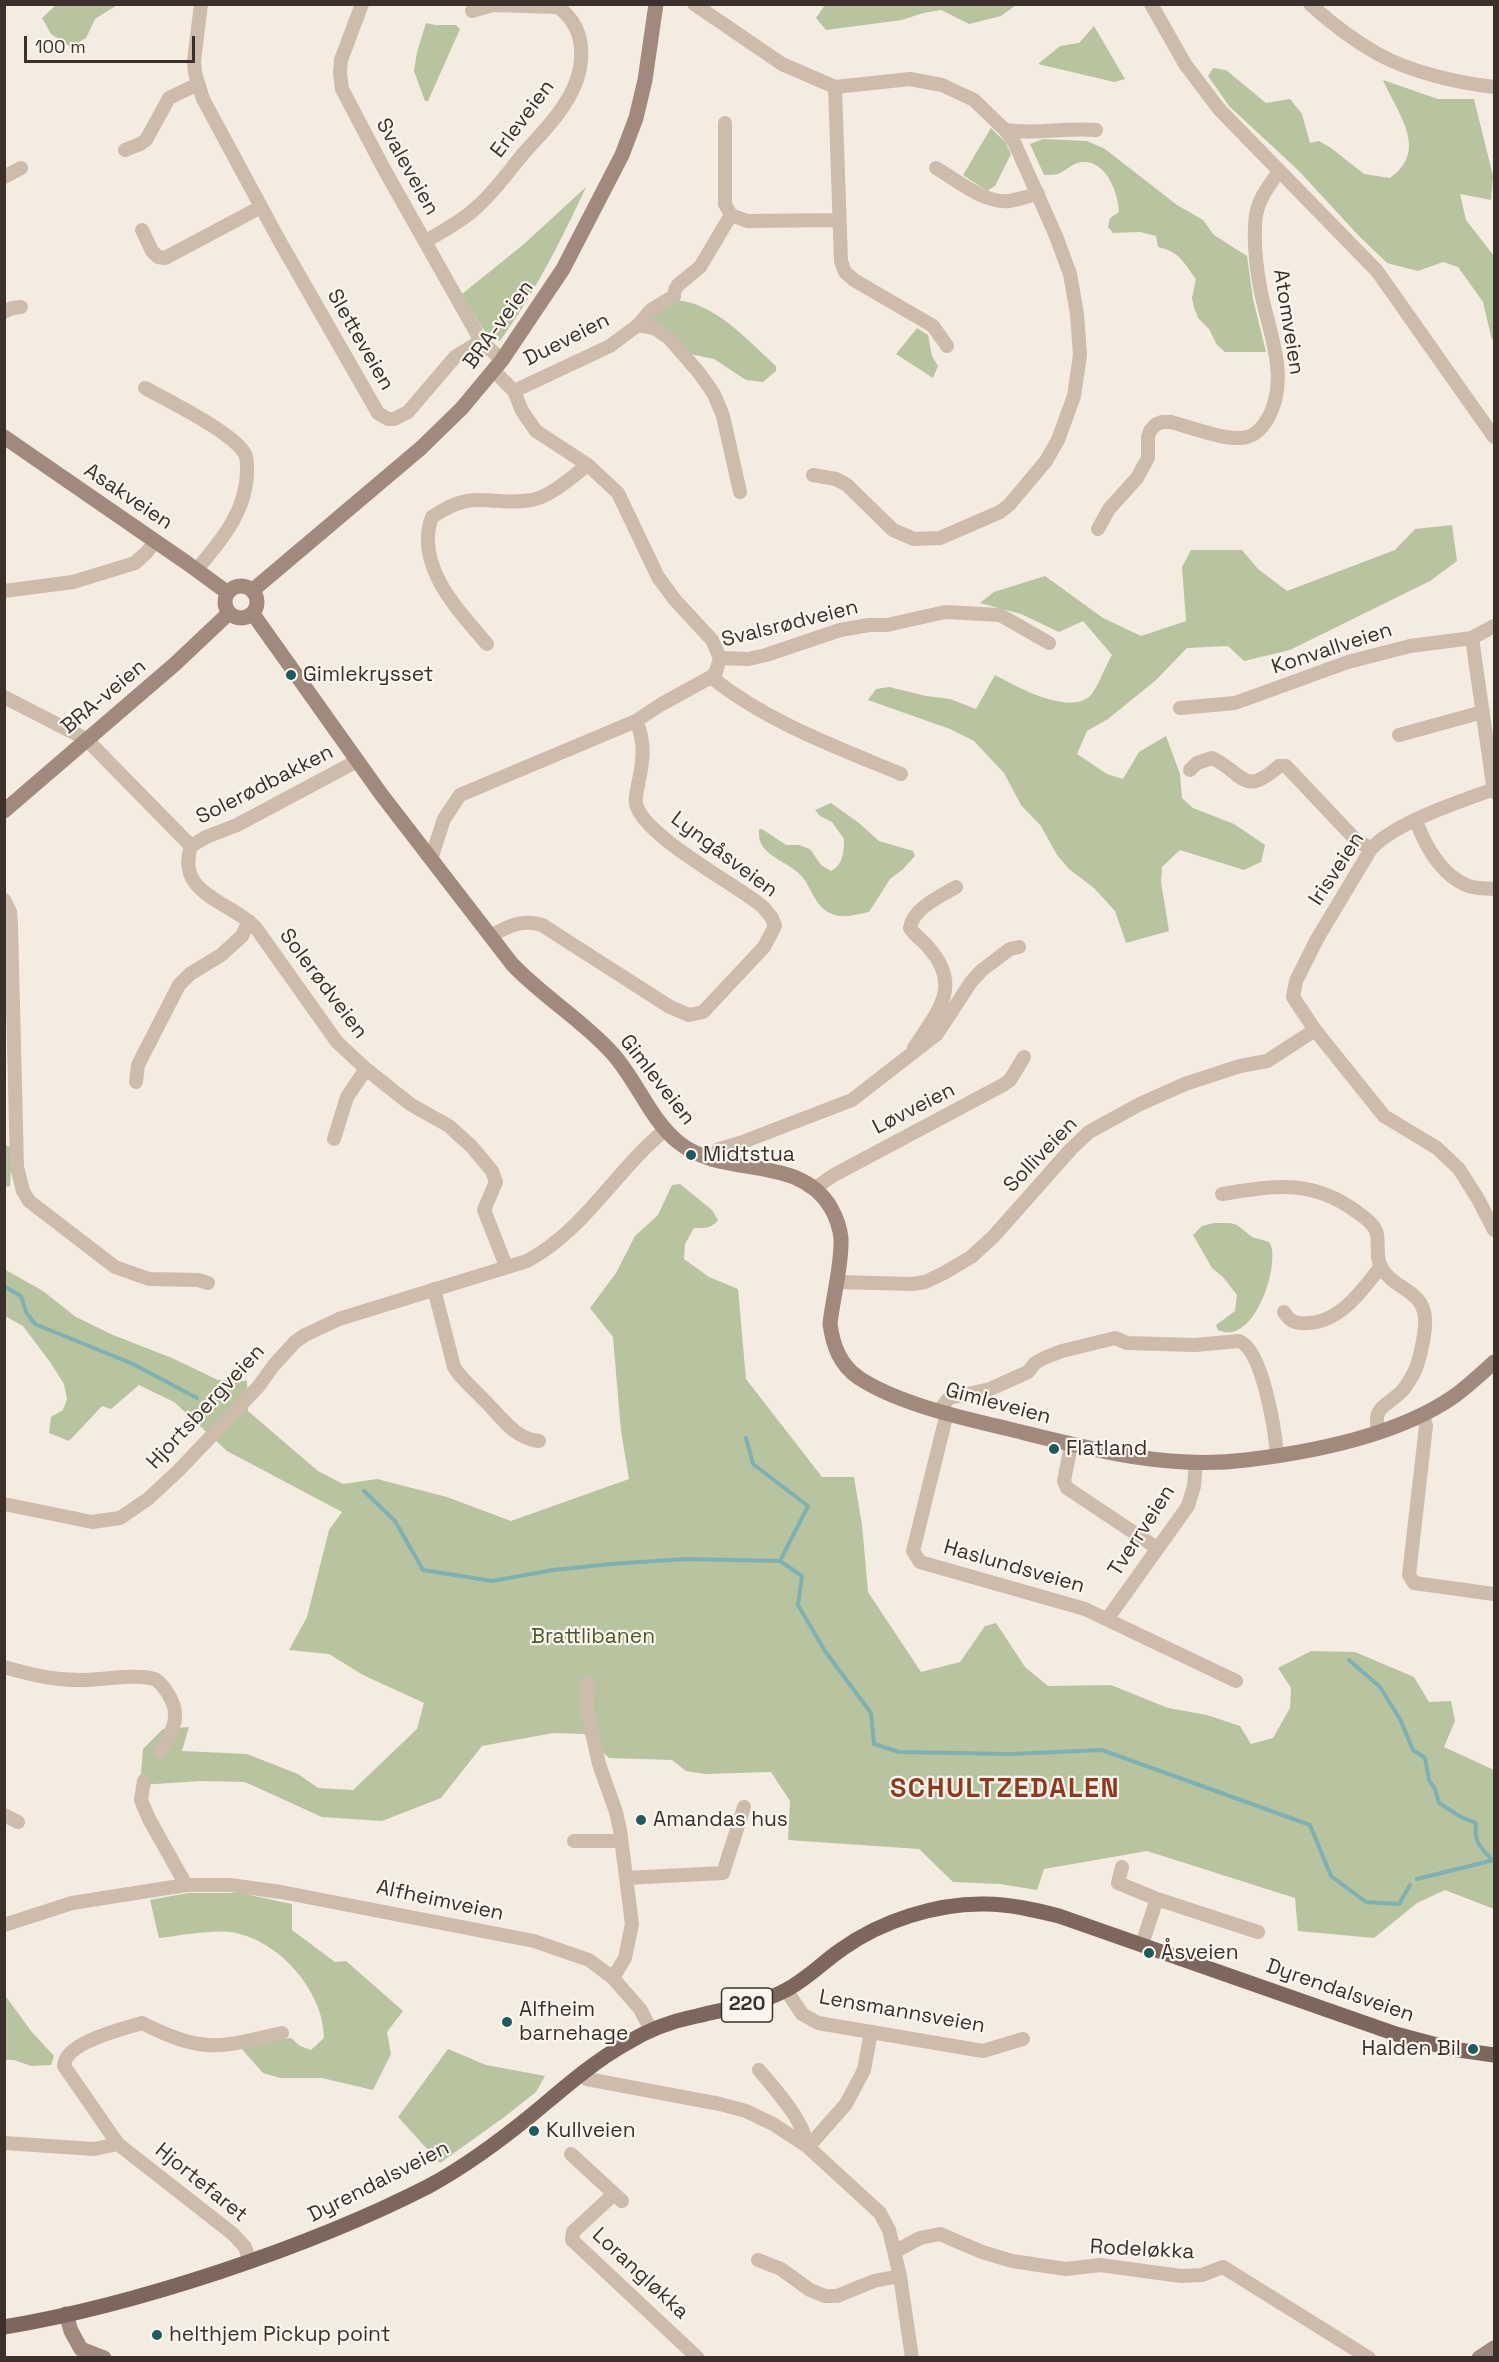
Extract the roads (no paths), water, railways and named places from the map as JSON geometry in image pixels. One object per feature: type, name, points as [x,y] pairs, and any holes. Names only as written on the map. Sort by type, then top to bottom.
[{"type":"main road","name":"Dyrendalsveien","points":[[4,2327],[27,2324],[126,2300],[250,2262],[315,2239],[432,2184],[499,2140],[582,2073],[628,2042],[651,2030],[696,2016],[754,2004],[786,1990],[818,1970],[842,1949],[873,1929],[926,1912],[955,1906],[984,1904],[1019,1907],[1059,1916],[1396,2034],[1452,2049],[1494,2055]]},
{"type":"street","name":"Sletteveien","points":[[201,4],[194,61],[203,99],[261,207],[378,413],[388,419],[408,412],[454,357],[481,341]]},
{"type":"street","name":"Svaleveien","points":[[362,4],[341,60],[339,73],[342,89],[481,341]]},
{"type":"street","name":"BRA-veien","points":[[253,590],[421,448],[462,408],[498,366],[562,269],[622,155],[636,118],[645,80],[656,4]]},
{"type":"street","points":[[694,4],[782,64],[835,87],[910,78],[942,86],[974,100],[1005,130],[1023,160],[1070,274],[1077,314],[1080,355],[1075,390],[1066,418],[1046,461],[1000,512],[940,538],[914,539],[893,530],[856,493],[836,478],[813,475]]},
{"type":"street","points":[[1151,4],[1180,57],[1228,119],[1377,271],[1494,437]]},
{"type":"street","points":[[1310,4],[1338,28],[1380,55],[1423,72],[1456,81],[1494,87]]},
{"type":"street","name":"Erleveien","points":[[425,242],[477,207],[552,121],[571,94],[581,58],[581,39],[576,24],[558,7],[492,5],[472,11]]},
{"type":"street","points":[[125,150],[146,140],[169,98],[198,84]]},
{"type":"street","points":[[835,87],[838,220],[841,261],[845,272],[854,280],[933,326],[948,346]]},
{"type":"street","points":[[725,123],[725,204],[731,215],[747,221],[838,220]]},
{"type":"street","points":[[1005,130],[1024,133],[1074,128],[1096,130]]},
{"type":"street","points":[[4,177],[21,168]]},
{"type":"street","points":[[936,168],[983,196],[994,200],[1008,201],[1038,194]]},
{"type":"street","name":"Atomveien","points":[[1098,529],[1109,509],[1137,478],[1148,458],[1148,437],[1155,426],[1162,422],[1171,422],[1225,436],[1248,437],[1260,430],[1275,404],[1278,386],[1277,363],[1258,277],[1255,229],[1260,201],[1280,171]]},
{"type":"street","points":[[142,230],[152,251],[158,257],[165,258],[261,207]]},
{"type":"street","name":"Dueveien","points":[[514,391],[610,346],[638,325],[651,310],[675,293],[678,285],[700,267],[731,215]]},
{"type":"street","points":[[4,312],[21,307]]},
{"type":"street","name":"Dueveien","points":[[638,325],[654,328],[669,338],[714,394],[723,416],[740,492]]},
{"type":"street","points":[[481,341],[514,391],[522,411],[536,430],[588,465],[618,493],[658,577],[675,600],[712,640],[720,658]]},
{"type":"street","points":[[145,388],[205,421],[237,444],[246,455],[247,478],[242,504],[220,542],[197,569]]},
{"type":"street","name":"Asakveien","points":[[4,436],[197,569],[228,593]]},
{"type":"street","points":[[487,644],[445,591],[432,565],[426,540],[432,517],[459,502],[484,499],[530,500],[542,496],[588,465]]},
{"type":"street","points":[[4,591],[73,582],[135,562],[155,541]]},
{"type":"street","points":[[243,585],[253,590],[258,602],[252,614],[241,618],[230,613],[225,603],[232,589],[243,585]]},
{"type":"street","name":"Svalsrødveien","points":[[431,859],[444,819],[460,795],[636,722],[667,701],[711,677],[716,672],[720,658],[757,657],[840,630],[887,625],[945,612],[1000,615],[1049,643]]},
{"type":"street","name":"BRA-veien","points":[[4,811],[176,664],[230,613]]},
{"type":"street","name":"Gimleveien","points":[[252,614],[357,761],[491,936],[524,976],[612,1052],[665,1130],[687,1148],[712,1160],[793,1176],[815,1188],[827,1202],[836,1217],[841,1236],[841,1252],[830,1324],[836,1352],[858,1377],[875,1386],[943,1412],[1071,1445],[1129,1457],[1196,1462],[1245,1460],[1277,1455],[1378,1432],[1423,1414],[1452,1397],[1494,1362]]},
{"type":"street","name":"Konvallveien","points":[[1180,708],[1235,704],[1348,662],[1410,646],[1472,638],[1494,626]]},
{"type":"street","points":[[1472,638],[1494,790]]},
{"type":"street","points":[[711,677],[733,695],[812,737],[901,774]]},
{"type":"street","points":[[4,697],[86,739],[191,846]]},
{"type":"street","points":[[1399,735],[1483,712]]},
{"type":"street","name":"Lyngåsveien","points":[[491,936],[524,921],[542,925],[670,1007],[689,1015],[703,1012],[764,947],[775,926],[763,907],[674,846],[638,812],[635,801],[643,758],[643,742],[636,722]]},
{"type":"street","points":[[1190,770],[1197,763],[1212,758],[1235,775],[1250,782],[1260,781],[1279,766],[1286,766],[1355,839],[1371,849]]},
{"type":"street","name":"Solerødbakken","points":[[191,846],[206,837],[237,825],[357,761]]},
{"type":"street","name":"Irisveien","points":[[1494,790],[1386,835],[1371,849],[1317,939],[1296,981],[1293,997],[1315,1030],[1384,1116],[1437,1148],[1459,1169],[1494,1230]]},
{"type":"street","points":[[1416,821],[1429,848],[1448,874],[1467,886],[1494,889]]},
{"type":"street","name":"Solerødveien","points":[[191,846],[188,864],[191,878],[196,885],[206,895],[241,914],[249,921],[329,1033],[366,1069],[411,1104],[449,1126],[472,1147],[492,1171],[496,1182],[495,1188],[484,1210],[506,1266]]},
{"type":"street","points":[[910,1056],[933,1020],[947,987],[945,972],[930,948],[915,936],[910,928],[911,920],[920,910],[956,887]]},
{"type":"street","points":[[4,900],[10,912],[11,924],[17,1167],[23,1191],[29,1201],[43,1213],[115,1267],[148,1279],[198,1280],[208,1283]]},
{"type":"street","name":"Solerødveien","points":[[136,1082],[138,1065],[179,985],[190,974],[221,955],[242,936],[249,921]]},
{"type":"street","points":[[712,1160],[719,1149],[852,1100],[937,1034],[967,987],[982,969],[1010,949],[1019,947]]},
{"type":"street","name":"Solliveien","points":[[836,1282],[912,1284],[925,1282],[944,1273],[971,1257],[993,1237],[1071,1149],[1089,1132],[1140,1104],[1185,1084],[1240,1066],[1267,1061],[1315,1030]]},
{"type":"street","name":"Løvveien","points":[[815,1188],[834,1175],[1003,1085],[1010,1080],[1024,1057]]},
{"type":"street","name":"Solerødveien","points":[[334,1139],[347,1097],[366,1069]]},
{"type":"street","name":"Hjortsbergveien","points":[[4,1504],[92,1522],[120,1518],[148,1499],[179,1470],[258,1387],[295,1342],[339,1319],[527,1261],[538,1255],[567,1233],[665,1130]]},
{"type":"street","points":[[1222,1194],[1288,1186],[1311,1189],[1348,1205],[1376,1230],[1381,1266],[1395,1281],[1413,1293],[1422,1306],[1425,1322],[1421,1348],[1412,1376],[1400,1393],[1381,1406],[1377,1416],[1378,1432]]},
{"type":"street","points":[[1284,1312],[1289,1320],[1298,1324],[1313,1323],[1329,1317],[1355,1298],[1381,1266]]},
{"type":"street","points":[[434,1289],[452,1359],[461,1378],[513,1429],[531,1440],[539,1441]]},
{"type":"street","points":[[943,1412],[944,1402],[949,1398],[998,1386],[1028,1372],[1035,1363],[1044,1358],[1062,1351],[1115,1338],[1127,1343],[1195,1345],[1239,1341],[1245,1344],[1250,1351],[1267,1395],[1275,1432],[1277,1455]]},
{"type":"street","name":"Haslundsveien","points":[[943,1412],[913,1551],[920,1562],[1085,1609],[1236,1681]]},
{"type":"street","points":[[1423,1414],[1426,1426],[1409,1575],[1414,1583],[1494,1594]]},
{"type":"street","points":[[1071,1445],[1064,1481],[1066,1488],[1157,1548]]},
{"type":"street","name":"Tverrveien","points":[[1108,1618],[1188,1506],[1194,1486],[1196,1462]]},
{"type":"street","points":[[4,1666],[49,1679],[86,1680],[138,1676],[155,1679],[166,1690],[176,1715],[172,1729],[160,1752]]},
{"type":"street","points":[[588,1683],[587,1710],[599,1764],[616,1812],[632,1924],[625,1958],[614,1978]]},
{"type":"street","points":[[144,1781],[141,1800],[149,1819],[186,1885]]},
{"type":"street","points":[[626,1878],[723,1873],[744,1807]]},
{"type":"street","points":[[4,1815],[18,1822]]},
{"type":"street","points":[[574,1841],[621,1841]]},
{"type":"street","points":[[1122,1867],[1118,1883],[1157,1899],[1258,1932]]},
{"type":"street","name":"Alfheimveien","points":[[4,1925],[72,1903],[186,1885],[233,1885],[281,1892],[534,1941],[589,1960],[614,1978],[646,2018],[651,2030]]},
{"type":"street","points":[[1142,1944],[1157,1899]]},
{"type":"street","name":"Lensmannsveien","points":[[786,1990],[802,2014],[818,2023],[983,2051],[1023,2039]]},
{"type":"street","name":"Hjortefaret","points":[[250,2262],[244,2247],[233,2234],[118,2144],[64,2066],[67,2056],[82,2044],[142,2023],[167,2035],[200,2044],[230,2044],[282,2033]]},
{"type":"street","points":[[808,2147],[850,2096],[864,2070],[871,2032]]},
{"type":"street","points":[[759,2070],[781,2096],[805,2134],[808,2147]]},
{"type":"street","points":[[582,2073],[587,2079],[746,2111],[772,2124],[808,2147],[880,2213],[889,2230],[896,2251],[912,2358]]},
{"type":"street","points":[[4,2143],[94,2149],[118,2144]]},
{"type":"street","name":"Lorangløkka","points":[[572,2154],[618,2198],[573,2232],[572,2240],[698,2358]]},
{"type":"street","name":"Rodeløkka","points":[[896,2251],[920,2238],[940,2234],[982,2252],[1012,2261],[1066,2269],[1100,2265],[1181,2276],[1202,2275],[1223,2267],[1369,2358]]},
{"type":"street","points":[[758,2260],[781,2269],[810,2290],[825,2296],[837,2296],[874,2281],[900,2276]]},
{"type":"street","points":[[66,2314],[71,2331],[81,2349],[104,2358]]},
{"type":"street","points":[[1479,2358],[1494,2348]]},
{"type":"waterway","points":[[4,1286],[21,1296],[26,1312],[35,1324],[133,1364],[197,1398]]},
{"type":"waterway","points":[[746,1438],[753,1464],[808,1506],[780,1561],[802,1576],[798,1605],[825,1651],[871,1713],[874,1744],[899,1752],[1011,1754],[1102,1750],[1310,1825],[1331,1876],[1366,1902],[1399,1904],[1410,1885]]},
{"type":"waterway","points":[[364,1491],[395,1521],[423,1570],[492,1581],[553,1570],[611,1564],[685,1559],[780,1561]]},
{"type":"waterway","points":[[1349,1660],[1380,1687],[1400,1719],[1413,1750],[1425,1758],[1429,1780],[1435,1789],[1439,1803],[1461,1817],[1476,1823],[1478,1843],[1492,1860]]},
{"type":"waterway","points":[[1417,1879],[1494,1860]]},
{"type":"place","name":"Gimlekrysset","points":[[291,675]]},
{"type":"place","name":"Midtstua","points":[[691,1155]]},
{"type":"place","name":"Flatland","points":[[1054,1449]]},
{"type":"place","name":"Amandas hus","points":[[641,1820]]},
{"type":"place","name":"Åsveien","points":[[1149,1953]]},
{"type":"place","name":"Alfheim barnehage","points":[[507,2022]]},
{"type":"place","name":"Halden Bil","points":[[1473,2049]]},
{"type":"place","name":"Kullveien","points":[[534,2131]]},
{"type":"place","name":"helthjem Pickup point","points":[[157,2335]]},
{"type":"district","name":"SCHULTZEDALEN","points":[[1005,1790]]},
{"type":"park label","name":"Brattlibanen","points":[[593,1637]]}]
